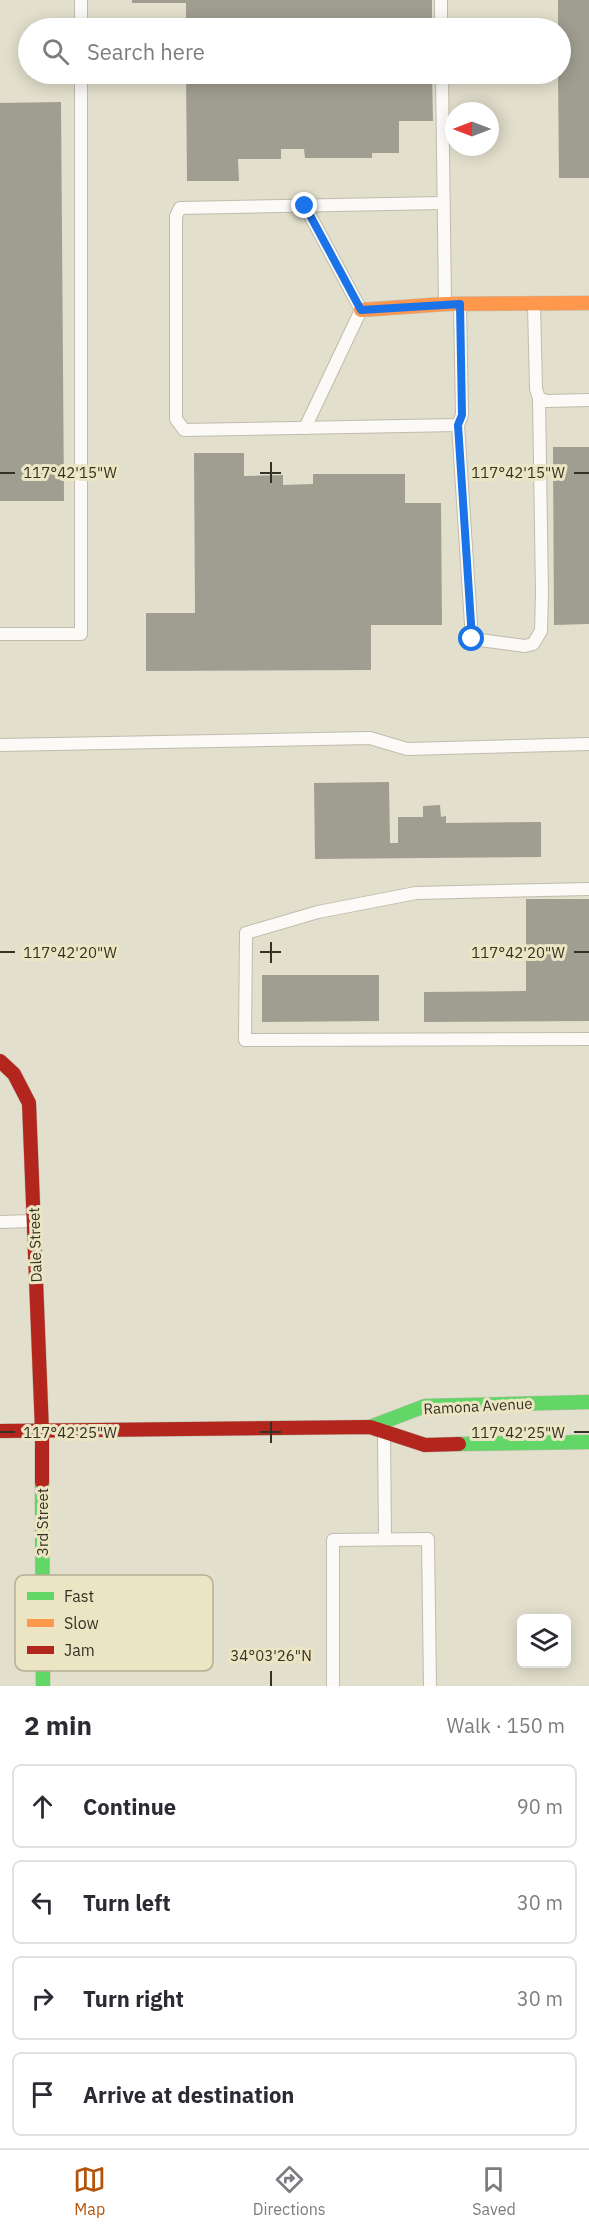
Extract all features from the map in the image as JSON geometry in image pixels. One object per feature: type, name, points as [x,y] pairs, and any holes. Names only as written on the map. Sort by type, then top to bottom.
[{"type":"street","points":[[361,310],[445,304],[589,303]]},
{"type":"street","name":"Dale Street","points":[[4,1064],[20,1083],[29,1103],[42,1431]]},
{"type":"street","name":"Ramona Avenue","points":[[0,1431],[370,1427],[425,1406],[589,1402]]},
{"type":"street","name":"Ramona Avenue","points":[[370,1427],[425,1445],[589,1442]]},
{"type":"street","name":"3rd Street","points":[[42,1431],[43,1575]]},
{"type":"street","name":"3rd Street","points":[[43,1671],[43,1686]]},
{"type":"lane","points":[[81,0],[81,18]]},
{"type":"lane","points":[[441,0],[441,18]]},
{"type":"lane","points":[[0,634],[81,634],[81,84]]},
{"type":"lane","points":[[442,84],[445,304]]},
{"type":"lane","points":[[443,203],[180,208],[176,216],[176,419],[184,430],[458,425]]},
{"type":"lane","points":[[305,206],[361,310],[305,428]]},
{"type":"lane","points":[[460,304],[462,415],[458,425],[472,639],[525,646],[533,644],[541,631],[542,593],[539,398],[536,389],[534,303]]},
{"type":"lane","points":[[539,398],[546,401],[589,400]]},
{"type":"lane","points":[[0,745],[370,738],[407,749],[589,744]]},
{"type":"lane","points":[[589,888],[416,893],[318,912],[246,933],[245,1040],[589,1039]]},
{"type":"lane","points":[[0,1222],[34,1221]]},
{"type":"lane","points":[[384,1432],[385,1539]]},
{"type":"lane","points":[[333,1686],[333,1540],[385,1539],[428,1539],[430,1686]]},
{"type":"building","points":[[132,0],[432,0],[432,18],[186,18],[186,3],[132,3]]},
{"type":"building","points":[[558,0],[589,0],[589,178],[559,178],[558,84],[571,84],[571,18],[558,18]]},
{"type":"building","points":[[186,84],[432,84],[433,121],[399,121],[399,153],[372,153],[372,158],[305,158],[304,149],[281,149],[281,159],[238,159],[239,181],[187,181]]},
{"type":"building","points":[[61,102],[64,501],[0,501],[0,103]]},
{"type":"building","points":[[553,447],[589,447],[589,624],[554,625]]},
{"type":"building","points":[[194,453],[244,453],[244,476],[283,475],[283,485],[313,484],[313,474],[405,474],[405,503],[441,503],[442,625],[371,625],[371,670],[146,671],[146,613],[195,613]]},
{"type":"building","points":[[389,782],[390,843],[398,843],[398,817],[423,817],[423,806],[440,805],[441,817],[446,816],[446,823],[541,822],[541,857],[315,859],[314,783]]},
{"type":"building","points":[[526,899],[589,899],[589,1021],[424,1022],[424,992],[526,991]]},
{"type":"building","points":[[262,975],[379,975],[379,1021],[262,1022]]},
{"type":"traffic: fast","points":[[370,1427],[425,1406],[589,1402]]},
{"type":"traffic: fast","points":[[459,1444],[589,1442]]},
{"type":"traffic: fast","points":[[42,1482],[42,1575]]},
{"type":"traffic: fast","points":[[43,1671],[43,1686]]},
{"type":"traffic: slow","points":[[361,310],[445,304],[589,303]]},
{"type":"traffic: jam","points":[[0,1061],[14,1074],[29,1103],[42,1482]]},
{"type":"traffic: jam","points":[[0,1431],[370,1427],[425,1445],[459,1444]]},
{"type":"route","points":[[305,206],[361,310],[460,304],[462,415],[458,425],[472,639]]}]
